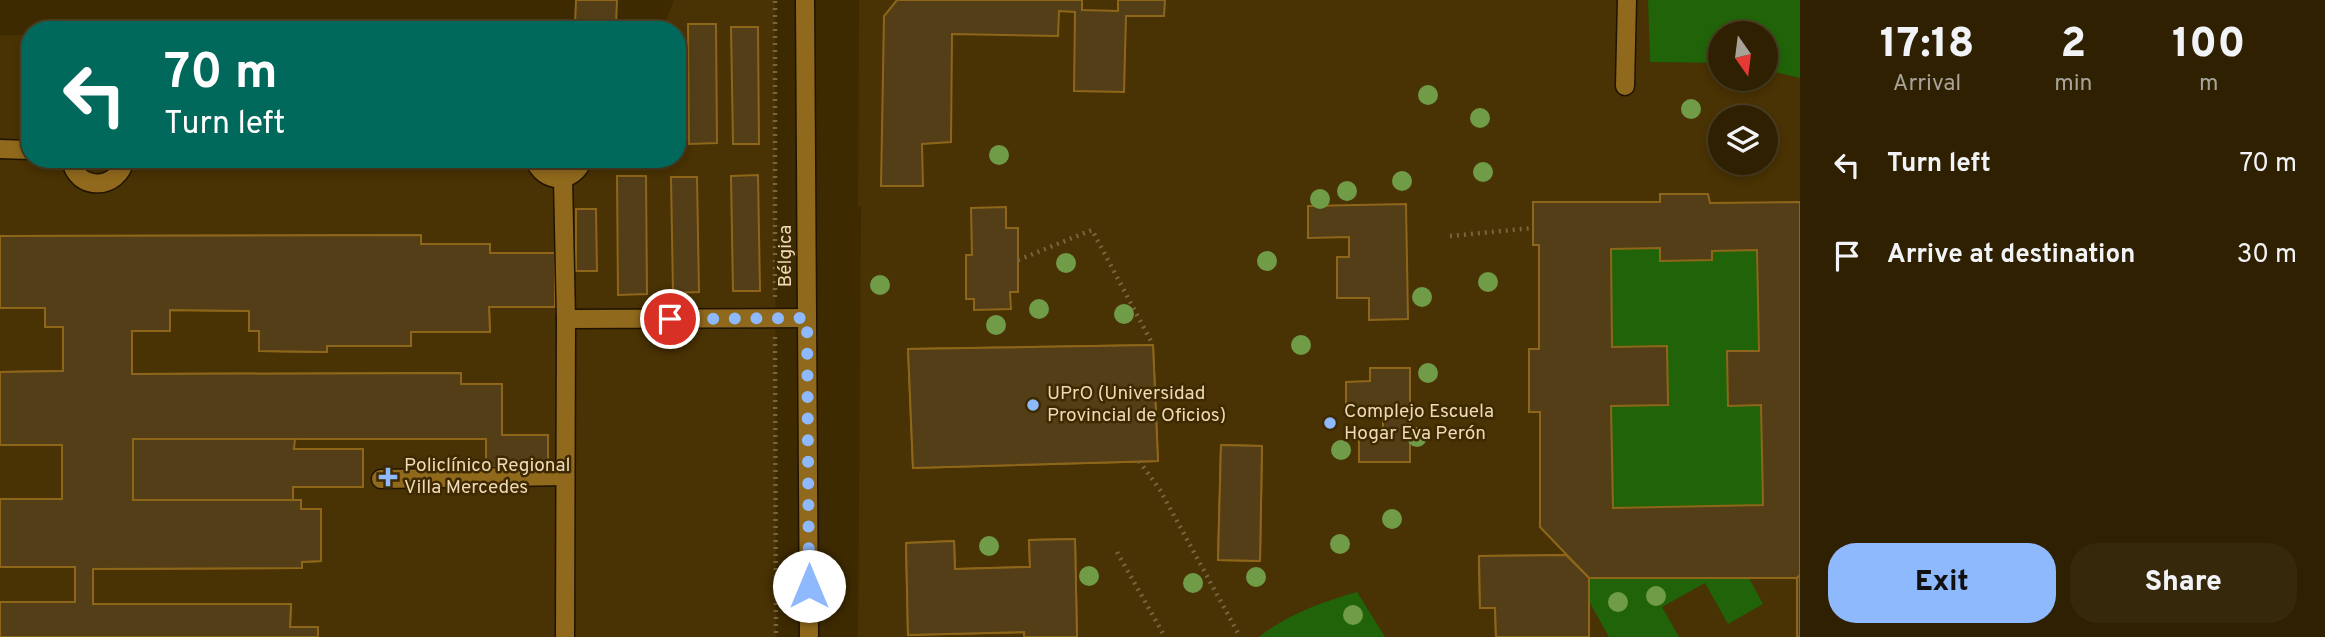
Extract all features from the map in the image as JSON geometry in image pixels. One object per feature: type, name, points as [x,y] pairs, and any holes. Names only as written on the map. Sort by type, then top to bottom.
[{"type":"street","name":"Bélgica","points":[[805,0],[809,637]]},
{"type":"street","points":[[1625,86],[1627,0]]},
{"type":"street","points":[[0,149],[21,150]]},
{"type":"street","points":[[74,168],[79,176],[90,183],[103,183],[116,178],[124,168]]},
{"type":"street","points":[[538,168],[547,176],[563,179],[578,168]]},
{"type":"street","points":[[563,179],[566,319],[565,637]]},
{"type":"street","points":[[566,319],[807,318]]},
{"type":"street","points":[[381,479],[565,476]]},
{"type":"path","points":[[1450,236],[1533,228]]},
{"type":"path","points":[[1018,260],[1092,230],[1153,345]]},
{"type":"path","points":[[1139,461],[1160,490],[1238,633]]},
{"type":"path","points":[[1117,552],[1165,637]]},
{"type":"shaded area","name":"Policlínico Regional Villa Mercedes","points":[[674,0],[775,0],[776,637],[0,637],[0,35],[21,35],[21,168],[686,168],[686,21],[666,21]]},
{"type":"shaded area","name":"Complejo Escuela Hogar Eva Perón","points":[[859,0],[1648,0],[1650,62],[1708,63],[1708,91],[1778,91],[1778,73],[1800,78],[1800,637],[858,637],[861,207],[858,207]]},
{"type":"green space","points":[[1648,0],[1800,0],[1800,78],[1778,73],[1778,21],[1708,21],[1708,63],[1650,62]]},
{"type":"green space","points":[[1611,249],[1757,250],[1759,351],[1727,351],[1729,406],[1761,405],[1763,505],[1613,508],[1611,406],[1668,405],[1667,346],[1612,347]]},
{"type":"green space","points":[[1589,578],[1749,578],[1763,604],[1728,624],[1705,583],[1662,607],[1679,637],[1609,637],[1589,601]]},
{"type":"green space","points":[[1357,592],[1385,637],[1259,637],[1306,610]]},
{"type":"building","points":[[576,0],[617,0],[616,21],[575,21]]},
{"type":"building","points":[[897,0],[1082,0],[1082,10],[1118,11],[1118,0],[1165,0],[1164,16],[1126,16],[1124,92],[1074,91],[1075,12],[1059,11],[1058,36],[952,34],[951,142],[922,144],[923,186],[881,186],[884,16]]},
{"type":"building","points":[[688,24],[716,24],[717,143],[689,144]]},
{"type":"building","points":[[731,27],[758,27],[759,144],[733,144]]},
{"type":"building","points":[[758,175],[760,291],[733,291],[731,176]]},
{"type":"building","points":[[617,176],[646,176],[647,294],[618,295]]},
{"type":"building","points":[[671,177],[697,177],[699,292],[673,293]]},
{"type":"building","points":[[1660,194],[1708,194],[1710,203],[1800,202],[1800,575],[1797,578],[1589,578],[1540,527],[1540,412],[1529,412],[1529,349],[1539,349],[1539,245],[1533,245],[1533,202],[1660,202]],"holes":[[[1660,248],[1660,261],[1712,260],[1712,251],[1757,250],[1759,351],[1727,351],[1728,406],[1761,405],[1763,505],[1613,508],[1611,406],[1668,405],[1667,346],[1612,347],[1611,249]]]},
{"type":"building","points":[[1406,204],[1408,319],[1369,320],[1369,298],[1337,298],[1337,257],[1349,257],[1349,237],[1308,238],[1308,206]]},
{"type":"building","points":[[1006,207],[1006,228],[1018,228],[1018,292],[1010,292],[1011,309],[974,310],[974,299],[966,299],[966,255],[972,255],[971,208]]},
{"type":"building","points":[[576,209],[596,209],[597,271],[576,271]]},
{"type":"building","name":"Policlínico Regional Villa Mercedes","points":[[421,235],[421,244],[490,244],[490,253],[555,253],[555,307],[489,307],[490,332],[411,332],[411,346],[327,346],[327,352],[259,351],[259,331],[249,331],[249,311],[170,310],[170,331],[132,331],[132,374],[461,373],[461,384],[502,384],[502,435],[548,435],[548,466],[486,467],[486,439],[133,439],[133,500],[301,500],[301,509],[321,509],[321,561],[302,562],[302,568],[93,569],[93,604],[291,604],[290,627],[318,627],[318,637],[0,637],[0,602],[75,602],[75,567],[0,567],[0,499],[62,499],[62,445],[0,445],[0,372],[63,371],[63,327],[45,327],[45,308],[0,308],[0,236]]},
{"type":"building","name":"Policlínico Regional Villa Mercedes","points":[[421,235],[421,244],[490,244],[490,253],[555,253],[555,307],[489,307],[490,332],[411,332],[411,346],[327,346],[327,352],[259,351],[259,331],[249,331],[249,311],[170,310],[170,331],[132,331],[132,374],[461,373],[461,384],[502,384],[502,435],[548,435],[548,466],[486,467],[486,439],[133,439],[133,500],[301,500],[301,509],[321,509],[321,561],[302,562],[302,568],[93,569],[93,604],[291,604],[290,627],[318,627],[318,637],[0,637],[0,602],[75,602],[75,567],[0,567],[0,499],[62,499],[62,445],[0,445],[0,372],[63,371],[63,327],[45,327],[45,308],[0,308],[0,236]]},
{"type":"building","name":"UPrO (Universidad Provincial de Oficios)","points":[[1153,345],[1158,461],[913,468],[908,349]]},
{"type":"building","name":"UPrO (Universidad Provincial de Oficios)","points":[[1153,345],[1158,461],[913,468],[908,349]]},
{"type":"building","points":[[1370,368],[1410,368],[1410,462],[1359,462],[1359,436],[1383,436],[1383,407],[1346,407],[1346,382],[1370,381]]},
{"type":"building","points":[[133,439],[295,439],[294,449],[363,449],[363,487],[293,487],[293,500],[133,500]]},
{"type":"building","name":"UPrO (Universidad Provincial de Oficios)","points":[[1221,445],[1262,446],[1260,561],[1218,560]]},
{"type":"building","name":"UPrO (Universidad Provincial de Oficios)","points":[[1221,445],[1262,446],[1260,561],[1218,560]]},
{"type":"building","points":[[1075,539],[1077,637],[1024,637],[1024,632],[908,635],[906,543],[954,541],[955,569],[1030,567],[1029,540]]},
{"type":"building","points":[[1075,539],[1077,637],[1024,637],[1024,632],[908,635],[906,543],[954,541],[955,569],[1030,567],[1029,540]]},
{"type":"building","points":[[1566,555],[1589,578],[1589,637],[1496,637],[1495,608],[1480,608],[1479,556]]},
{"type":"building","points":[[1566,555],[1589,578],[1589,637],[1496,637],[1495,608],[1480,608],[1479,556]]},
{"type":"building","points":[[1800,575],[1800,637],[1797,637],[1797,578]]},
{"type":"place","name":"UPrO (Universidad Provincial de Oficios)","points":[[1033,405]]},
{"type":"place","name":"Complejo Escuela Hogar Eva Perón","points":[[1330,423]]},
{"type":"place","name":"Policlínico Regional Villa Mercedes","points":[[388,477]]},
{"type":"route","points":[[670,319],[807,318],[809,586]]}]
